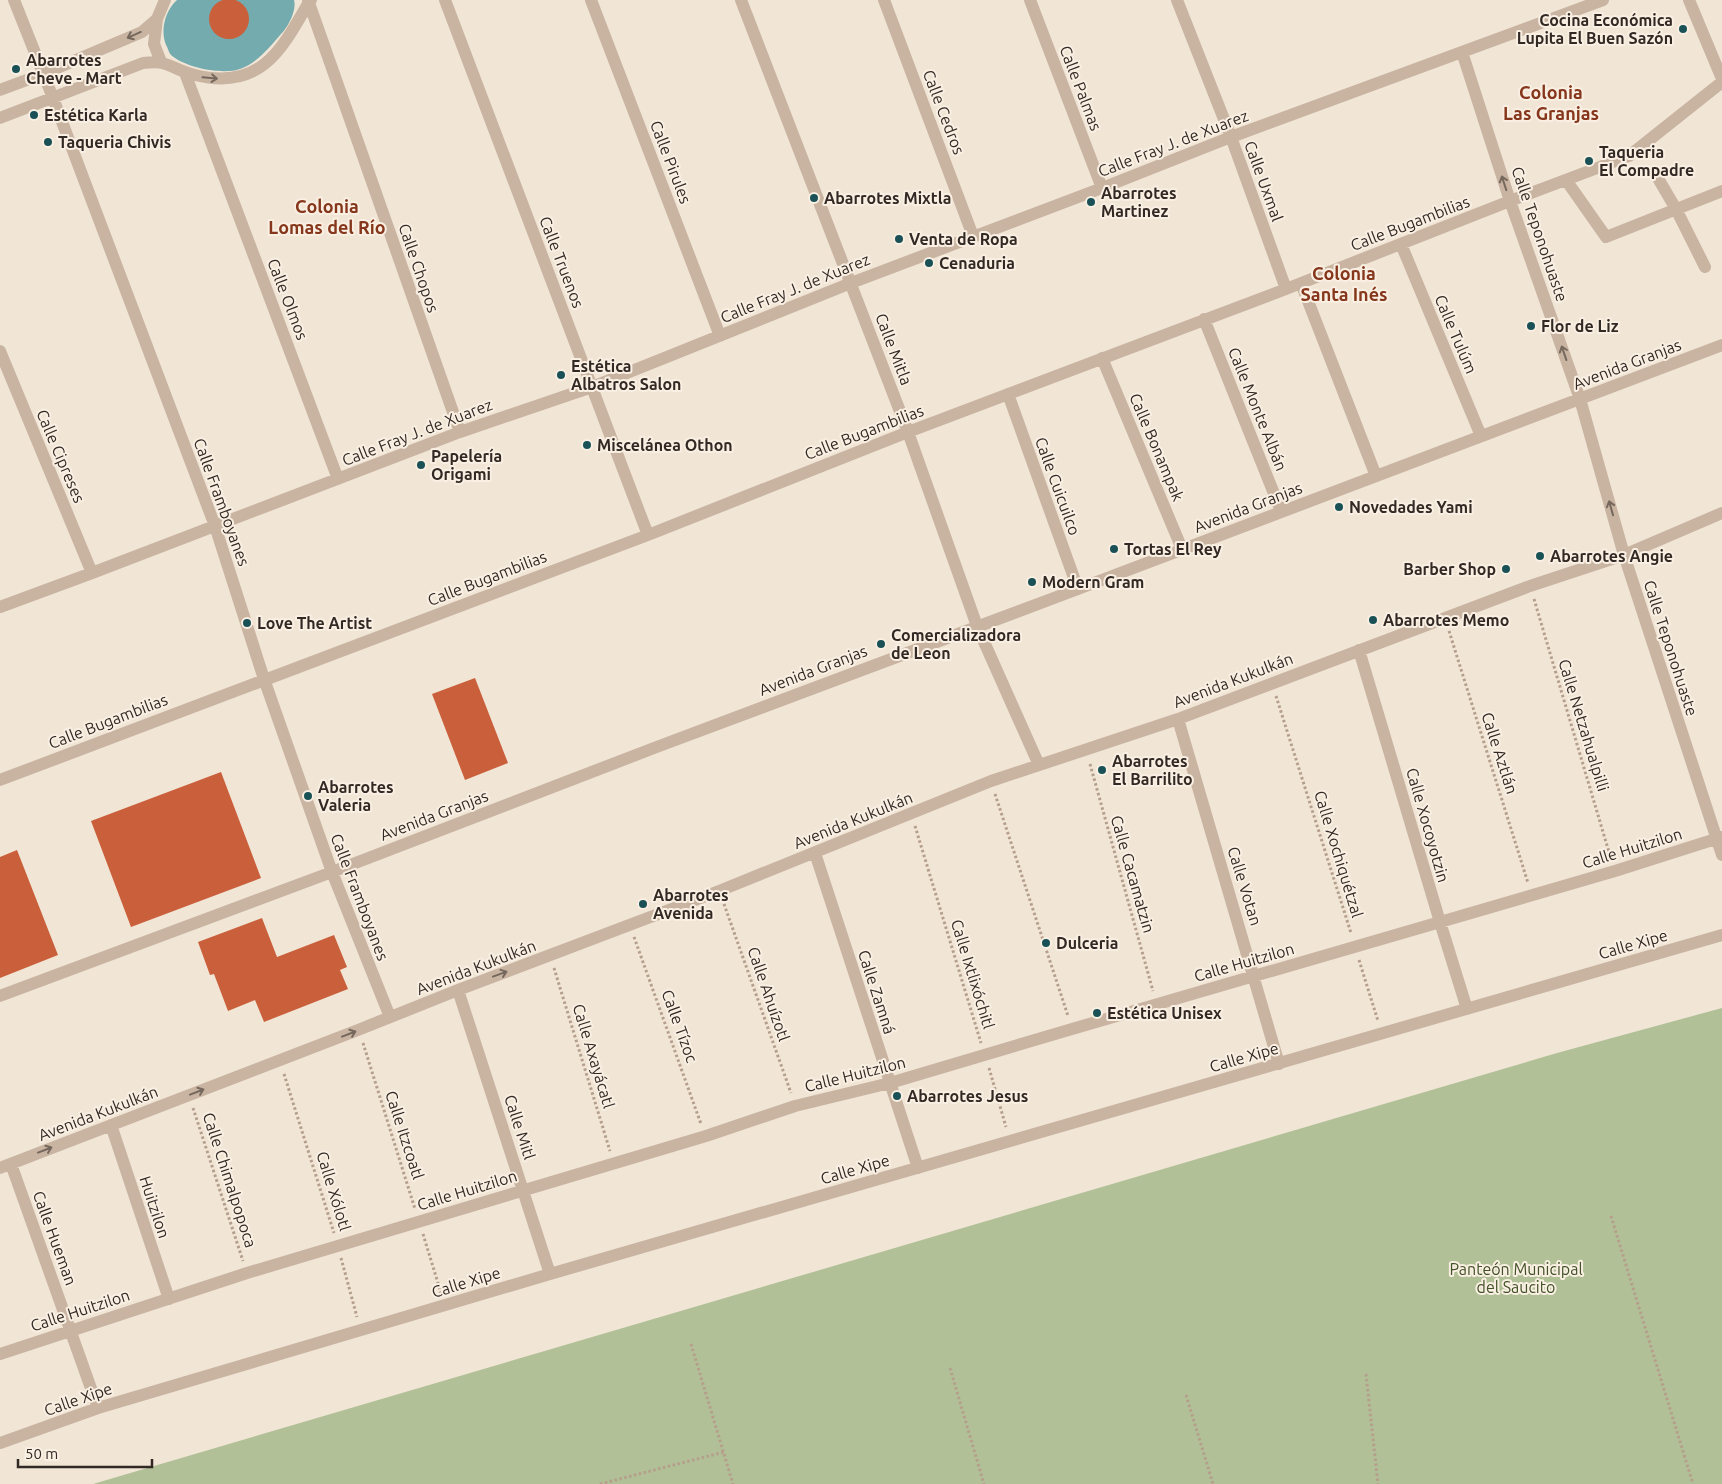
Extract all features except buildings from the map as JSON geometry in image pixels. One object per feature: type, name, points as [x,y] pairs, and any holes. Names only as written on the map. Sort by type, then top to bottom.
[{"type":"street","name":"Calle Framboyanes","points":[[14,0],[215,526],[264,679],[332,872],[390,1017]]},
{"type":"street","points":[[161,62],[154,44],[157,19],[165,0]]},
{"type":"street","name":"Calle Truenos","points":[[445,0],[648,535]]},
{"type":"street","name":"Calle Pirules","points":[[591,0],[720,336]]},
{"type":"street","name":"Calle Mitla","points":[[741,0],[908,432],[978,626],[1039,765]]},
{"type":"street","name":"Calle Cedros","points":[[884,0],[973,236]]},
{"type":"street","name":"Calle Palmas","points":[[1030,0],[1102,188]]},
{"type":"street","name":"Calle Uxmal","points":[[1177,0],[1231,137],[1286,289]]},
{"type":"street","name":"Calle Fray J. de Xuarez","points":[[0,607],[460,432],[592,387],[851,283],[1231,137],[1603,0]]},
{"type":"street","points":[[1689,0],[1722,81]]},
{"type":"street","points":[[0,118],[143,63],[161,62],[185,73],[211,79],[241,77],[268,63],[284,44],[309,1]]},
{"type":"street","name":"Calle Chopos","points":[[309,1],[460,432]]},
{"type":"street","points":[[0,90],[142,32],[157,19]]},
{"type":"street","name":"Calle Teponohuaste","points":[[1462,52],[1510,201],[1580,399],[1624,555],[1719,838],[1722,855]]},
{"type":"street","name":"Calle Olmos","points":[[185,73],[338,479]]},
{"type":"street","name":"Calle Bugambilias","points":[[0,780],[648,535],[908,432],[1286,289],[1629,156],[1722,81]]},
{"type":"street","points":[[1566,180],[1606,237],[1722,191]]},
{"type":"street","points":[[1659,180],[1705,267]]},
{"type":"street","name":"Calle Tulúm","points":[[1401,244],[1481,436]]},
{"type":"street","points":[[1301,283],[1376,476]]},
{"type":"street","name":"Calle Monte Albán","points":[[1204,319],[1281,512]]},
{"type":"street","name":"Avenida Granjas","points":[[0,996],[1722,345]]},
{"type":"street","name":"Calle Cipreses","points":[[0,351],[92,573]]},
{"type":"street","name":"Calle Bonampak","points":[[1102,358],[1182,549]]},
{"type":"street","name":"Calle Cuicuilco","points":[[1008,394],[1078,589]]},
{"type":"street","name":"Avenida Kukulkán","points":[[5,1166],[719,891],[991,782],[1178,719],[1530,586],[1624,555],[1722,513]]},
{"type":"street","name":"Calle Xocoyotzin","points":[[1359,650],[1467,1009]]},
{"type":"street","name":"Calle Votan","points":[[1178,719],[1279,1064]]},
{"type":"street","name":"Calle Huitzilon","points":[[0,1354],[247,1273],[706,1136],[795,1106],[890,1083],[1615,871],[1719,838]]},
{"type":"street","name":"Calle Zamná","points":[[815,853],[918,1168]]},
{"type":"street","name":"Calle Xipe","points":[[0,1443],[98,1408],[360,1330],[1722,935]]},
{"type":"street","name":"Calle Mitl","points":[[458,990],[550,1274]]},
{"type":"street","name":"Huitzilon","points":[[111,1125],[169,1299]]},
{"type":"street","name":"Calle Hueman","points":[[5,1166],[71,1330],[98,1408]]},
{"type":"path","name":"Calle Netzahualpilli","points":[[1530,586],[1615,871]]},
{"type":"path","name":"Calle Aztlán","points":[[1445,619],[1532,895]]},
{"type":"path","name":"Calle Xochiquétzal","points":[[1272,682],[1382,1034]]},
{"type":"path","name":"Calle Cacamatzin","points":[[1086,750],[1156,1004]]},
{"type":"path","points":[[991,782],[1072,1029]]},
{"type":"path","name":"Calle Ixtlixóchitl","points":[[911,814],[1010,1142]]},
{"type":"path","name":"Calle Ahuízotl","points":[[719,891],[795,1106]]},
{"type":"path","name":"Calle Tízoc","points":[[630,924],[706,1136]]},
{"type":"path","name":"Calle Axayácatl","points":[[550,956],[614,1163]]},
{"type":"path","name":"Calle Itzcoatl","points":[[358,1030],[445,1305]]},
{"type":"path","name":"Calle Xólotl","points":[[280,1060],[338,1246],[360,1330]]},
{"type":"path","name":"Calle Chimalpopoca","points":[[189,1095],[247,1273]]},
{"type":"path","points":[[1611,1216],[1693,1484]]},
{"type":"path","points":[[691,1344],[733,1484]]},
{"type":"path","points":[[950,1368],[984,1484]]},
{"type":"path","points":[[1366,1374],[1378,1484]]},
{"type":"path","points":[[1186,1395],[1213,1484]]},
{"type":"path","points":[[600,1484],[724,1452]]},
{"type":"green space","name":"Panteón Municipal del Saucito","points":[[1722,1008],[1722,1484],[93,1484],[1557,1053]]},
{"type":"water","points":[[177,0],[294,0],[295,4],[286,27],[263,54],[252,63],[240,69],[215,71],[186,64],[170,54],[164,39],[164,27],[169,10]]},
{"type":"place","name":"Cocina Económica Lupita El Buen Sazón","points":[[1683,29]]},
{"type":"place","name":"Abarrotes Cheve - Mart","points":[[16,69]]},
{"type":"place","name":"Estética Karla","points":[[34,115]]},
{"type":"place","name":"Taqueria Chivis","points":[[48,142]]},
{"type":"place","name":"Taqueria El Compadre","points":[[1589,161]]},
{"type":"place","name":"Abarrotes Mixtla","points":[[814,198]]},
{"type":"place","name":"Abarrotes Martinez","points":[[1091,202]]},
{"type":"place","name":"Venta de Ropa","points":[[899,239]]},
{"type":"place","name":"Cenaduria","points":[[929,263]]},
{"type":"place","name":"Flor de Liz","points":[[1531,326]]},
{"type":"place","name":"Estética Albatros Salon","points":[[561,375]]},
{"type":"place","name":"Miscelánea Othon","points":[[587,445]]},
{"type":"place","name":"Papelería Origami","points":[[421,465]]},
{"type":"place","name":"Novedades Yami","points":[[1339,507]]},
{"type":"place","name":"Tortas El Rey","points":[[1114,549]]},
{"type":"place","name":"Abarrotes Angie","points":[[1540,556]]},
{"type":"place","name":"Barber Shop","points":[[1506,569]]},
{"type":"place","name":"Modern Gram","points":[[1032,582]]},
{"type":"place","name":"Abarrotes Memo","points":[[1373,620]]},
{"type":"place","name":"Love The Artist","points":[[247,623]]},
{"type":"place","name":"Comercializadora de Leon","points":[[881,644]]},
{"type":"place","name":"Abarrotes El Barrilito","points":[[1102,770]]},
{"type":"place","name":"Abarrotes Valeria","points":[[308,796]]},
{"type":"place","name":"Abarrotes Avenida","points":[[643,904]]},
{"type":"place","name":"Dulceria","points":[[1046,943]]},
{"type":"place","name":"Estética Unisex","points":[[1097,1013]]},
{"type":"place","name":"Abarrotes Jesus","points":[[897,1096]]},
{"type":"district","name":"Colonia Las Granjas","points":[[1551,102]]},
{"type":"district","name":"Colonia Lomas del Río","points":[[327,216]]},
{"type":"district","name":"Colonia Santa Inés","points":[[1344,283]]}]
